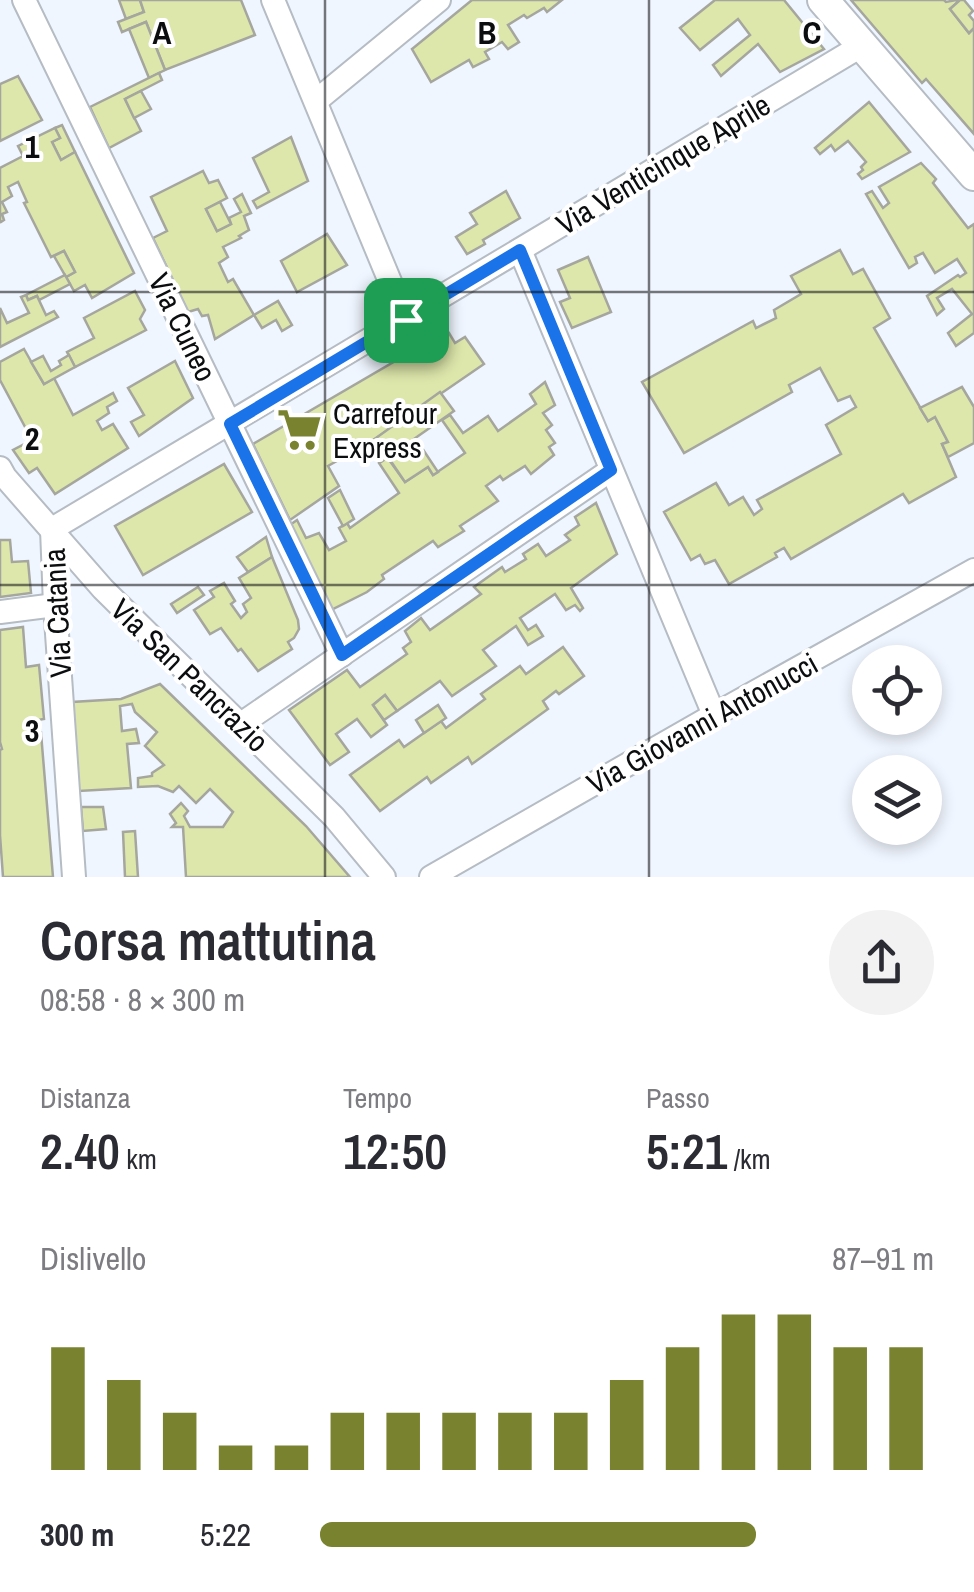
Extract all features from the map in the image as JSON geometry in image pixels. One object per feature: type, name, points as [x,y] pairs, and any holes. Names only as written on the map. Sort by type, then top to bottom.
[{"type":"main road","points":[[823,0],[974,175]]},
{"type":"street","name":"Via Cuneo","points":[[24,0],[342,655]]},
{"type":"street","points":[[273,0],[406,320]]},
{"type":"street","points":[[316,100],[439,0]]},
{"type":"street","name":"Via Venticinque Aprile","points":[[52,530],[862,46]]},
{"type":"street","points":[[520,250],[714,715]]},
{"type":"street","name":"Via San Pancrazio","points":[[0,468],[102,589],[334,817],[384,877]]},
{"type":"street","points":[[240,724],[611,470]]},
{"type":"street","name":"Via Catania","points":[[52,530],[74,877]]},
{"type":"street","name":"Via Giovanni Antonucci","points":[[431,877],[974,570]]},
{"type":"street","points":[[0,612],[55,605]]},
{"type":"building","points":[[119,0],[140,0],[144,12],[126,19]]},
{"type":"building","points":[[140,0],[241,0],[255,35],[165,70],[146,22],[122,32],[118,22],[144,12]]},
{"type":"building","points":[[472,0],[562,0],[547,12],[544,8],[508,25],[519,42],[508,49],[502,42],[485,52],[489,59],[473,67],[469,60],[431,82],[412,49]]},
{"type":"building","points":[[715,0],[784,0],[824,49],[780,72],[758,44],[721,76],[713,65],[750,35],[738,19],[700,50],[680,28]]},
{"type":"building","points":[[851,0],[958,2],[950,9],[969,33],[974,28],[974,134],[926,79],[922,83]]},
{"type":"building","points":[[960,0],[973,11],[969,15],[974,28],[969,33],[950,9]]},
{"type":"building","points":[[146,22],[165,70],[149,78],[129,29]]},
{"type":"building","points":[[159,73],[162,80],[125,99],[141,131],[109,148],[90,107]]},
{"type":"building","points":[[18,76],[42,120],[0,141],[0,84]]},
{"type":"building","points":[[141,91],[151,109],[134,118],[125,99]]},
{"type":"building","points":[[869,102],[910,152],[862,179],[858,174],[866,162],[848,141],[835,151],[831,145],[820,154],[815,148]]},
{"type":"building","points":[[62,125],[75,152],[61,160],[52,142],[60,138],[55,128]]},
{"type":"building","points":[[55,128],[60,138],[52,142],[61,160],[75,152],[134,273],[92,298],[85,285],[74,291],[66,277],[75,272],[64,251],[51,257],[18,182],[8,187],[12,196],[2,202],[7,212],[2,214],[4,220],[0,220],[0,168],[23,156],[18,146]]},
{"type":"building","points":[[291,137],[308,181],[257,208],[253,201],[269,192],[253,158]]},
{"type":"building","points":[[921,163],[968,228],[974,224],[974,333],[956,346],[948,333],[972,314],[952,289],[937,298],[944,309],[937,315],[927,296],[966,273],[957,259],[935,273],[923,253],[915,257],[917,263],[909,268],[866,194],[872,191],[883,208],[889,203],[879,187]]},
{"type":"building","points":[[203,171],[209,183],[218,180],[227,198],[206,209],[217,231],[231,224],[229,218],[241,212],[234,199],[242,194],[251,213],[244,216],[249,230],[223,247],[228,257],[219,263],[228,282],[233,279],[254,315],[215,339],[208,315],[202,316],[198,309],[188,312],[153,238],[167,231],[151,197]]},
{"type":"building","points":[[506,191],[520,218],[467,254],[456,237],[477,224],[470,213]]},
{"type":"building","points":[[220,202],[231,224],[217,231],[206,209]]},
{"type":"building","points":[[327,234],[347,265],[297,292],[281,261]]},
{"type":"building","points":[[840,250],[853,274],[863,269],[890,318],[874,328],[928,421],[935,417],[948,442],[942,444],[956,477],[909,503],[903,494],[791,559],[784,548],[775,553],[777,557],[729,584],[715,560],[705,564],[700,555],[691,560],[664,512],[716,483],[729,505],[743,497],[754,515],[762,509],[757,500],[841,454],[826,425],[856,407],[850,396],[838,401],[820,368],[789,385],[792,392],[684,453],[642,382],[753,321],[756,328],[776,318],[774,310],[801,294],[791,276]]},
{"type":"building","points":[[64,251],[75,272],[66,277],[54,256]]},
{"type":"building","points":[[588,257],[611,312],[572,328],[560,302],[570,298],[558,270]]},
{"type":"building","points":[[65,275],[70,284],[39,300],[37,296],[28,300],[26,295]]},
{"type":"building","points":[[135,291],[145,310],[140,319],[146,330],[75,367],[67,352],[94,338],[84,318]]},
{"type":"building","points":[[26,295],[28,300],[37,296],[46,315],[54,311],[58,317],[0,347],[0,308],[7,323],[29,313],[21,297]]},
{"type":"building","points":[[278,301],[292,325],[282,331],[276,320],[262,328],[254,315]]},
{"type":"building","points":[[423,331],[428,337],[438,331],[441,338],[449,333],[455,343],[465,337],[484,364],[369,443],[328,466],[339,486],[290,520],[253,444],[414,350],[409,343],[419,339],[416,335]]},
{"type":"building","points":[[24,349],[44,384],[54,378],[73,415],[113,393],[117,401],[97,421],[102,430],[113,424],[128,448],[55,494],[37,468],[29,473],[13,450],[32,440],[0,380],[0,362]]},
{"type":"building","points":[[69,355],[75,367],[44,384],[31,362],[43,356],[51,371]]},
{"type":"building","points":[[175,361],[193,398],[139,436],[131,422],[144,415],[128,388]]},
{"type":"building","points":[[545,382],[555,405],[543,413],[552,425],[546,430],[555,443],[549,447],[554,455],[531,474],[525,466],[503,480],[500,476],[486,486],[498,501],[460,526],[464,531],[438,547],[433,541],[382,575],[384,579],[367,592],[331,610],[290,525],[297,520],[306,538],[319,533],[329,550],[346,541],[339,528],[347,523],[350,528],[399,493],[379,463],[387,457],[405,482],[428,467],[433,475],[465,453],[442,420],[450,415],[463,433],[488,416],[498,431],[536,404],[530,394]]},
{"type":"building","points":[[962,387],[974,407],[974,443],[948,457],[942,444],[948,442],[935,417],[928,421],[920,408]]},
{"type":"building","points":[[440,392],[454,411],[381,462],[369,443]]},
{"type":"building","points":[[418,442],[438,472],[433,475],[428,467],[405,482],[390,460]]},
{"type":"building","points":[[224,464],[252,512],[143,575],[115,526]]},
{"type":"building","points":[[340,490],[354,519],[343,526],[328,498]]},
{"type":"building","points":[[596,503],[617,554],[571,588],[583,608],[580,611],[575,605],[566,610],[555,594],[520,618],[528,630],[536,625],[543,636],[528,645],[516,626],[483,650],[496,666],[452,696],[440,681],[397,711],[385,695],[373,705],[387,725],[371,737],[357,719],[336,734],[349,752],[330,765],[289,710],[347,670],[360,687],[407,654],[403,648],[411,642],[405,631],[421,618],[430,630],[481,594],[474,587],[502,567],[505,572],[526,559],[523,554],[538,544],[546,556],[570,540],[565,535],[579,525],[575,517]]},
{"type":"building","points":[[266,537],[272,557],[248,572],[237,557]]},
{"type":"building","points":[[0,540],[10,540],[12,562],[28,561],[31,593],[0,597]]},
{"type":"building","points":[[272,557],[299,629],[288,642],[292,649],[258,671],[221,628],[210,634],[194,610],[214,597],[210,591],[224,583],[241,618],[247,612],[243,604],[251,598],[239,578]]},
{"type":"building","points":[[198,587],[204,595],[177,613],[171,604]]},
{"type":"building","points":[[23,627],[26,667],[39,665],[44,719],[32,721],[33,737],[41,733],[53,877],[3,877],[0,630]]},
{"type":"building","points":[[563,647],[584,676],[543,701],[548,709],[472,764],[468,757],[431,783],[427,777],[380,811],[350,775],[399,740],[404,747],[441,721],[446,728],[485,699],[481,694],[520,666],[526,674]]},
{"type":"building","points":[[160,684],[306,826],[350,877],[186,877],[183,827],[172,827],[176,823],[170,814],[181,803],[188,811],[184,816],[190,827],[223,827],[233,812],[210,789],[196,803],[179,786],[173,792],[158,786],[138,787],[138,778],[152,776],[164,765],[145,746],[157,732],[135,712],[132,704],[120,706],[122,731],[136,729],[139,743],[127,744],[131,788],[79,791],[72,702],[121,699]]},
{"type":"building","points":[[385,695],[397,711],[384,720],[373,705]]},
{"type":"building","points":[[438,705],[446,718],[424,733],[416,720]]},
{"type":"building","points":[[81,807],[103,807],[106,829],[83,831]]},
{"type":"building","points":[[135,831],[138,877],[125,877],[123,832]]},
{"type":"place","name":"Carrefour Express","points":[[300,430]]},
{"type":"route","points":[[520,250],[611,470],[342,655],[230,424],[406,320],[520,250]]}]
